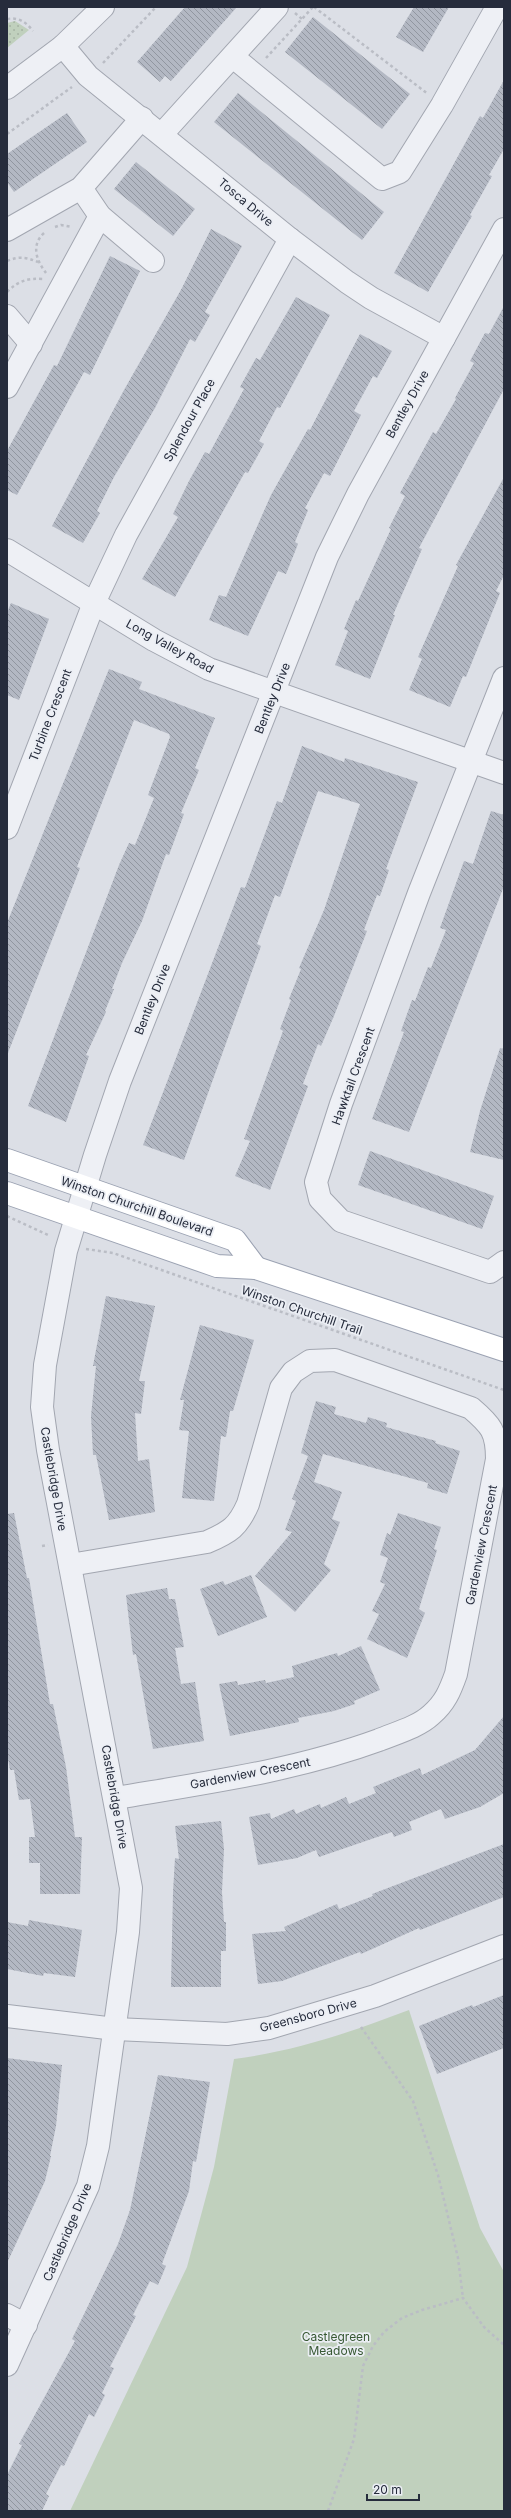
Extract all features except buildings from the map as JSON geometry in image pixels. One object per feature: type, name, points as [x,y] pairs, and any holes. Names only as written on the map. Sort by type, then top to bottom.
[{"type":"main road","name":"Winston Churchill Boulevard","points":[[7,1160],[235,1240],[256,1268]]},
{"type":"main road","points":[[7,1193],[217,1266],[256,1268],[504,1350]]},
{"type":"street","points":[[7,88],[64,46],[103,7]]},
{"type":"street","points":[[162,134],[277,7]]},
{"type":"street","points":[[233,57],[382,179],[400,172],[442,105],[497,7]]},
{"type":"street","name":"Tosca Drive","points":[[64,46],[88,76],[162,134],[290,239],[371,298],[444,338]]},
{"type":"street","points":[[7,230],[81,188],[142,118]]},
{"type":"street","points":[[81,188],[97,211],[153,261]]},
{"type":"street","points":[[7,387],[31,344],[97,211]]},
{"type":"street","name":"Bentley Drive","points":[[76,1217],[120,1081],[334,543],[358,494],[504,229]]},
{"type":"street","name":"Splendour Place","points":[[94,603],[144,500],[290,239]]},
{"type":"street","points":[[7,316],[31,344]]},
{"type":"street","name":"Long Valley Road","points":[[7,550],[94,603],[209,669],[363,722],[470,762],[504,773]]},
{"type":"street","name":"Turbine Crescent","points":[[7,828],[94,603]]},
{"type":"street","points":[[470,762],[504,678]]},
{"type":"street","name":"Hawktail Crescent","points":[[470,762],[341,1104],[316,1182],[320,1199],[341,1221],[490,1272],[504,1262]]},
{"type":"street","name":"Castlebridge Drive","points":[[7,2365],[88,2186],[98,2146],[115,2029],[128,1932],[131,1888],[116,1798],[70,1565],[42,1407],[45,1365],[66,1251],[76,1217]]},
{"type":"street","name":"Gardenview Crescent","points":[[70,1565],[207,1542],[225,1534],[240,1522],[248,1504],[281,1388],[293,1372],[310,1361],[336,1360],[471,1408],[488,1423],[497,1440],[497,1459],[456,1674],[449,1696],[430,1716],[404,1730],[338,1755],[282,1769],[116,1798]]},
{"type":"street","name":"Greensboro Drive","points":[[7,2016],[115,2029],[227,2034],[269,2028],[375,1996],[504,1946]]},
{"type":"street","points":[[7,2315],[26,2325]]},
{"type":"path","points":[[102,64],[156,7]]},
{"type":"path","points":[[252,73],[313,7],[442,105]]},
{"type":"path","points":[[7,19],[19,19],[26,23],[33,31]]},
{"type":"path","points":[[7,134],[77,85]]},
{"type":"path","points":[[46,273],[38,263],[35,253],[39,237],[49,229],[61,225],[73,227],[97,211]]},
{"type":"path","points":[[7,261],[16,257],[25,257],[38,263]]},
{"type":"path","points":[[7,292],[21,281],[29,278],[43,279]]},
{"type":"path","points":[[7,1216],[42,1233]]},
{"type":"path","name":"Winston Churchill Trail","points":[[92,1252],[113,1253],[504,1390]]},
{"type":"path","points":[[361,2027],[413,2101],[438,2175],[458,2258],[463,2298],[484,2327],[504,2345]]},
{"type":"path","points":[[328,2511],[354,2439],[362,2366],[373,2346],[384,2332],[402,2318],[422,2310],[463,2298]]},
{"type":"green space","points":[[15,21],[29,30],[7,48],[7,23]]},
{"type":"green space","name":"Castlegreen Meadows","points":[[409,2010],[480,2228],[504,2272],[504,2511],[70,2511],[187,2267],[214,2167],[234,2059],[257,2056],[323,2040]]}]
